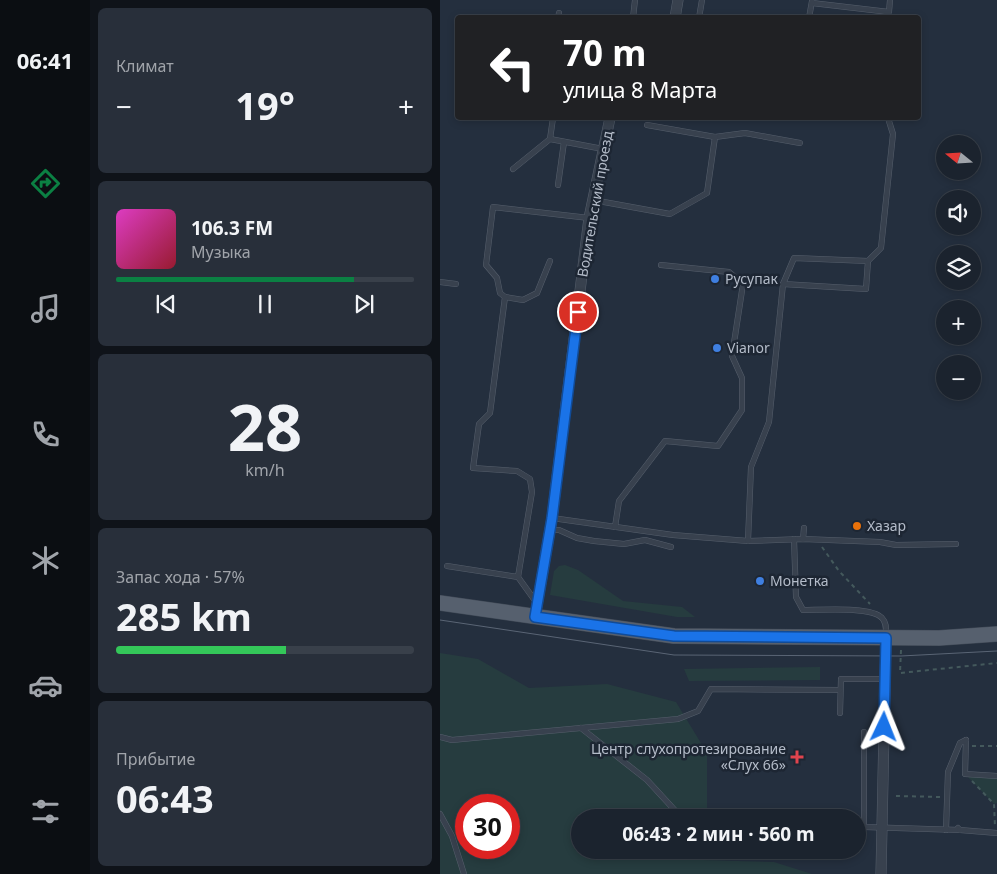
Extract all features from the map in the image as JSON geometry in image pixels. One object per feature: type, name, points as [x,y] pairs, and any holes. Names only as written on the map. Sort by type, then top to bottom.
[{"type":"main road","points":[[440,603],[536,609],[674,636],[939,638],[997,634]]},
{"type":"street","points":[[676,15],[678,0]]},
{"type":"street","name":"Водительский проезд","points":[[536,609],[552,518],[589,218],[610,120]]},
{"type":"street","points":[[881,874],[886,638]]},
{"type":"lane","points":[[632,15],[635,0]]},
{"type":"lane","points":[[700,15],[702,0]]},
{"type":"lane","points":[[810,15],[812,2],[889,12],[890,0]]},
{"type":"lane","points":[[513,169],[550,139],[553,120]]},
{"type":"lane","points":[[783,284],[866,288],[868,262],[881,248],[893,134],[889,120]]},
{"type":"lane","points":[[647,124],[715,137],[745,133],[800,143]]},
{"type":"lane","points":[[592,200],[670,214],[707,193],[715,137]]},
{"type":"lane","points":[[550,139],[603,149]]},
{"type":"lane","points":[[558,185],[564,142]]},
{"type":"lane","points":[[550,261],[537,293],[523,300],[505,297],[500,293],[497,278],[486,264],[493,207],[589,218]]},
{"type":"lane","points":[[748,541],[751,467],[769,422],[783,284],[794,258],[868,262]]},
{"type":"lane","points":[[615,527],[619,501],[666,441],[718,446],[742,410],[742,378],[732,356],[743,284],[729,272],[661,265]]},
{"type":"lane","points":[[440,282],[456,284]]},
{"type":"lane","points":[[505,297],[490,413],[479,424],[473,468],[517,471],[530,479],[532,492],[518,577],[536,609]]},
{"type":"lane","points":[[552,518],[673,535],[748,541],[816,539],[880,542],[896,545],[956,544]]},
{"type":"lane","points":[[803,539],[804,528]]},
{"type":"lane","points":[[550,530],[558,530],[577,538],[594,541],[624,544],[644,540],[671,547]]},
{"type":"lane","points":[[794,539],[796,597],[803,610],[867,610],[881,616],[886,624],[886,638]]},
{"type":"lane","points":[[447,566],[518,577]]},
{"type":"lane","points":[[840,713],[841,679],[886,679]]},
{"type":"lane","points":[[440,737],[452,740],[678,719],[698,711],[711,689],[840,690]]},
{"type":"lane","points":[[581,728],[647,780],[674,809]]},
{"type":"lane","points":[[864,732],[864,827],[959,829],[996,833]]},
{"type":"lane","points":[[946,830],[948,772],[960,743],[966,740],[964,774],[997,776]]},
{"type":"lane","points":[[440,814],[452,836],[464,874]]},
{"type":"path","points":[[816,539],[839,571],[866,602],[874,607]]},
{"type":"path","points":[[901,648],[900,673],[997,663]]},
{"type":"path","points":[[965,746],[997,746]]},
{"type":"path","points":[[964,774],[994,804],[996,833]]},
{"type":"path","points":[[896,796],[947,797]]},
{"type":"green space","points":[[565,565],[578,570],[623,601],[682,607],[695,617],[677,617],[550,595],[554,571],[559,566]]},
{"type":"green space","points":[[440,653],[478,659],[529,688],[607,684],[676,702],[707,753],[707,809],[571,809],[571,859],[704,859],[774,862],[812,874],[440,874]]},
{"type":"green space","points":[[820,667],[820,680],[689,681],[684,669]]},
{"type":"green space","points":[[965,774],[997,776],[997,803],[994,804]]},
{"type":"tram line","points":[[440,620],[674,655],[901,656],[997,651]]},
{"type":"place","name":"Русупак","points":[[715,279]]},
{"type":"place","name":"Vianor","points":[[717,348]]},
{"type":"place","name":"Хазар","points":[[857,526]]},
{"type":"place","name":"Монетка","points":[[760,581]]},
{"type":"place","name":"Центр слухопротезирование «Слух 66»","points":[[797,757]]},
{"type":"route","points":[[578,312],[552,518],[536,602],[535,617],[674,636],[886,638],[884,727]]}]
